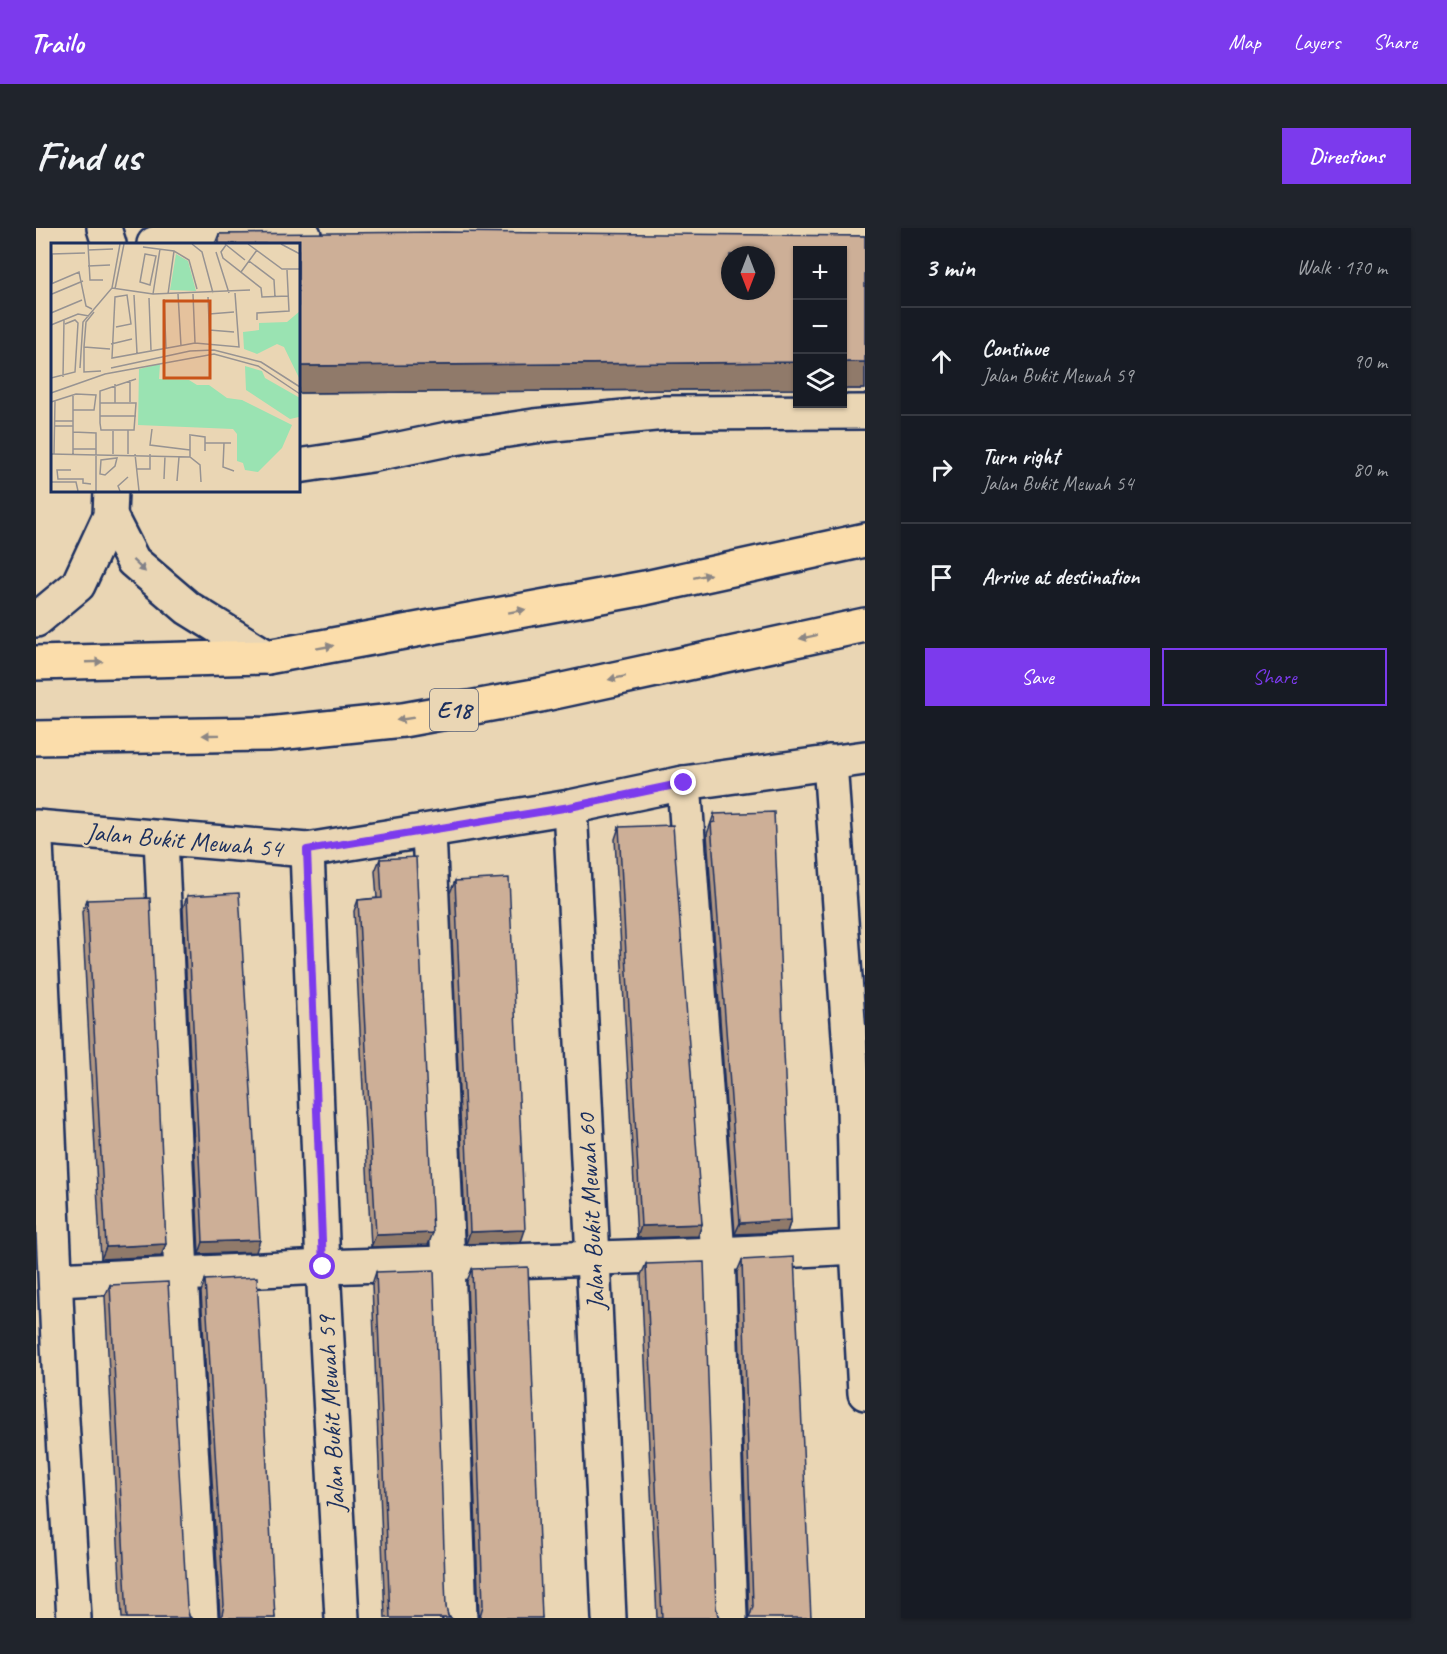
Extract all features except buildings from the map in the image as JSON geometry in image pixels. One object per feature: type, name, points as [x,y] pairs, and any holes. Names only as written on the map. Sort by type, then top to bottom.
[{"type":"highway","points":[[36,663],[267,657],[645,588],[865,540]]},
{"type":"highway","name":"E18","points":[[36,738],[268,734],[403,720],[540,694],[865,625]]},
{"type":"street","points":[[104,228],[109,243]]},
{"type":"street","points":[[157,243],[166,240],[191,241],[255,233],[338,237]]},
{"type":"street","points":[[300,466],[534,426],[665,413],[865,412]]},
{"type":"street","points":[[36,620],[78,585],[111,503]]},
{"type":"street","points":[[111,503],[133,561],[188,608],[267,657]]},
{"type":"street","name":"Jalan Bukit Mewah 54","points":[[36,827],[307,850],[570,807],[684,783],[865,758]]},
{"type":"street","points":[[830,762],[860,1107],[857,1247],[865,1394]]},
{"type":"street","points":[[684,783],[718,1254],[730,1618]]},
{"type":"street","name":"Jalan Bukit Mewah 60","points":[[570,807],[609,1618]]},
{"type":"street","points":[[429,831],[448,1262],[460,1618]]},
{"type":"street","points":[[161,838],[181,1274],[201,1618]]},
{"type":"street","points":[[36,842],[42,1087],[56,1280],[48,1388],[74,1618]]},
{"type":"street","name":"Jalan Bukit Mewah 59","points":[[307,850],[323,1267],[342,1618]]},
{"type":"street","points":[[56,1280],[323,1267],[857,1247]]},
{"type":"route","points":[[323,1267],[307,850],[570,807],[684,783]]}]
